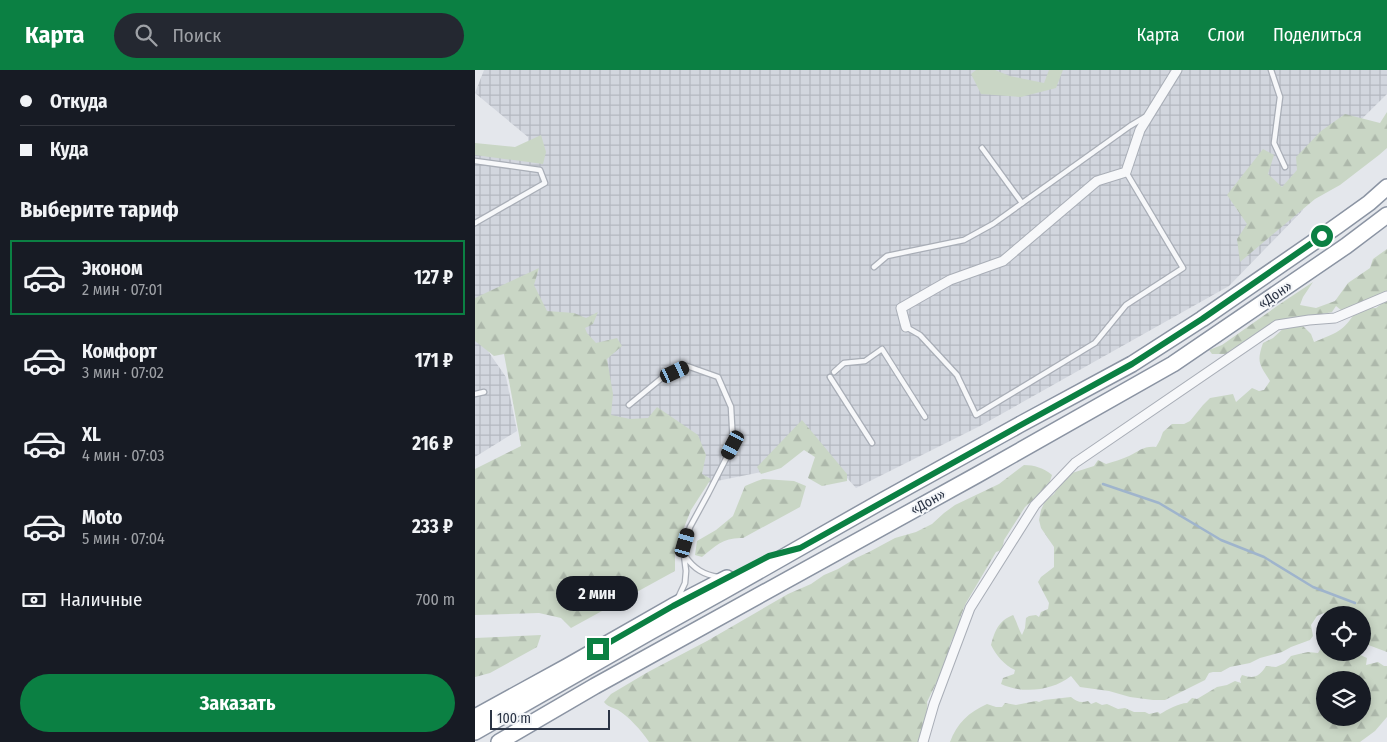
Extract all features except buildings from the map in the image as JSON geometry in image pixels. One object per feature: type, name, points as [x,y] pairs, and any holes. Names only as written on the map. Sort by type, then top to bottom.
[{"type":"highway","points":[[475,732],[650,632],[1132,364],[1202,319],[1337,226],[1369,203],[1387,187]]},
{"type":"highway","name":"«Дон»","points":[[499,742],[713,620],[977,476],[1173,364],[1347,246],[1387,215]]},
{"type":"highway","points":[[475,717],[673,606],[769,556],[800,548]]},
{"type":"street","points":[[906,327],[901,308],[950,280],[1003,261],[1097,181],[1126,172],[1140,130],[1177,70]]},
{"type":"street","points":[[923,742],[970,608],[1035,504],[1075,463],[1277,325],[1335,318],[1387,296]]},
{"type":"street","points":[[519,742],[529,724]]},
{"type":"lane","points":[[1271,70],[1280,96],[1274,143],[1285,167]]},
{"type":"lane","points":[[874,266],[887,256],[964,240],[993,224],[1130,126],[1150,114]]},
{"type":"lane","points":[[982,148],[1021,203]]},
{"type":"lane","points":[[475,161],[540,170],[545,184],[475,223]]},
{"type":"lane","points":[[906,327],[920,335],[957,375],[976,415],[1095,343],[1126,305],[1183,268],[1126,172]]},
{"type":"lane","points":[[834,372],[844,363],[865,361],[882,349],[925,418]]},
{"type":"lane","points":[[629,405],[663,377],[687,366],[718,377],[731,407],[733,445],[690,527],[685,543],[685,583],[683,591],[673,606]]},
{"type":"lane","points":[[830,377],[873,444]]},
{"type":"lane","points":[[475,394],[484,392]]},
{"type":"lane","points":[[684,555],[691,566],[699,572],[727,578]]},
{"type":"shaded area","points":[[484,70],[1387,70],[1387,94],[1302,178],[1303,210],[1229,286],[980,426],[856,488],[805,431],[766,471],[702,484],[600,426],[602,368],[476,334],[506,377],[517,431],[475,457],[475,153],[528,159],[528,137],[475,93]]},
{"type":"green space","points":[[976,70],[995,70],[1010,76],[1044,83],[1049,70],[1063,70],[1056,88],[1021,97],[981,94],[971,74]]},
{"type":"green space","points":[[1387,112],[1387,148],[1340,185],[1315,199],[1240,262],[1237,239],[1247,224],[1227,195],[1263,149],[1274,155],[1268,174],[1282,187],[1297,170],[1296,157],[1321,131],[1345,114],[1380,123]]},
{"type":"green space","points":[[541,135],[546,152],[543,164],[475,155],[475,143],[515,147]]},
{"type":"green space","points":[[1387,249],[1387,292],[1347,309],[1341,310],[1336,306],[1332,312],[1280,321],[1247,342],[1232,349],[1229,354],[1212,354],[1209,350],[1222,345],[1313,282],[1300,305],[1316,308],[1335,301],[1348,283],[1370,268],[1373,259]]},
{"type":"green space","points":[[539,268],[534,285],[547,311],[574,313],[586,318],[598,312],[593,324],[585,328],[587,333],[596,343],[617,338],[622,346],[607,359],[613,394],[611,415],[630,419],[648,418],[657,407],[698,435],[706,455],[702,474],[711,479],[691,510],[675,550],[675,571],[571,628],[561,618],[539,613],[475,615],[475,469],[521,446],[504,354],[494,356],[475,341],[475,298]]},
{"type":"green space","points":[[1387,300],[1387,652],[1371,646],[1371,606],[1316,606],[1316,618],[1311,625],[1313,636],[1310,640],[1250,663],[1230,667],[1221,672],[1209,673],[1205,680],[1165,700],[1130,697],[1109,691],[1080,687],[1071,676],[1046,688],[1028,690],[1001,684],[1003,678],[1014,674],[1015,670],[1004,663],[991,645],[998,627],[1004,620],[1013,615],[1022,635],[1026,618],[1036,615],[1039,617],[1041,612],[1048,609],[1049,603],[1038,582],[1041,577],[1054,567],[1054,547],[1041,528],[1039,520],[1045,501],[1054,494],[1058,487],[1072,473],[1094,466],[1098,460],[1106,464],[1145,448],[1156,447],[1163,432],[1172,424],[1184,424],[1190,421],[1210,398],[1233,394],[1236,402],[1252,388],[1259,391],[1264,390],[1270,381],[1260,364],[1263,343],[1273,338],[1286,326],[1301,324],[1311,334],[1314,342],[1343,328],[1356,311],[1363,308],[1376,308]]},
{"type":"green space","points":[[802,420],[847,474],[847,481],[822,486],[808,478],[815,457],[804,450],[781,468],[761,474],[757,467]]},
{"type":"green space","points":[[1024,465],[1039,467],[1052,475],[1048,487],[1025,507],[1004,540],[1002,550],[996,552],[966,603],[959,626],[951,642],[944,667],[927,702],[926,727],[918,742],[649,742],[626,716],[604,702],[611,694],[648,672],[707,641],[788,594],[811,584],[824,575],[895,538],[916,532],[932,524],[955,505],[999,484]]},
{"type":"green space","points":[[763,479],[794,481],[806,486],[800,507],[743,538],[730,539],[720,543],[702,557],[695,555],[697,541],[716,530],[733,516],[745,486]]},
{"type":"green space","points":[[541,635],[537,647],[490,673],[475,677],[475,638]]},
{"type":"green space","points":[[1308,652],[1316,653],[1316,661],[1367,661],[1366,665],[1378,662],[1387,666],[1387,717],[1375,731],[1360,742],[950,742],[956,729],[964,719],[987,704],[1002,707],[1005,703],[1016,705],[1071,697],[1079,702],[1088,701],[1091,704],[1096,702],[1118,709],[1125,708],[1134,712],[1149,714],[1158,712],[1160,714],[1177,705],[1187,703],[1192,698],[1197,699],[1217,687],[1235,681],[1241,683],[1242,675],[1256,676],[1266,666],[1276,667],[1285,663],[1291,656]]},
{"type":"waterway","points":[[1103,484],[1159,503],[1221,540],[1264,557],[1313,587],[1355,603]]},
{"type":"route","points":[[598,649],[673,606],[769,556],[800,548],[1132,364],[1202,319],[1322,236]]}]
